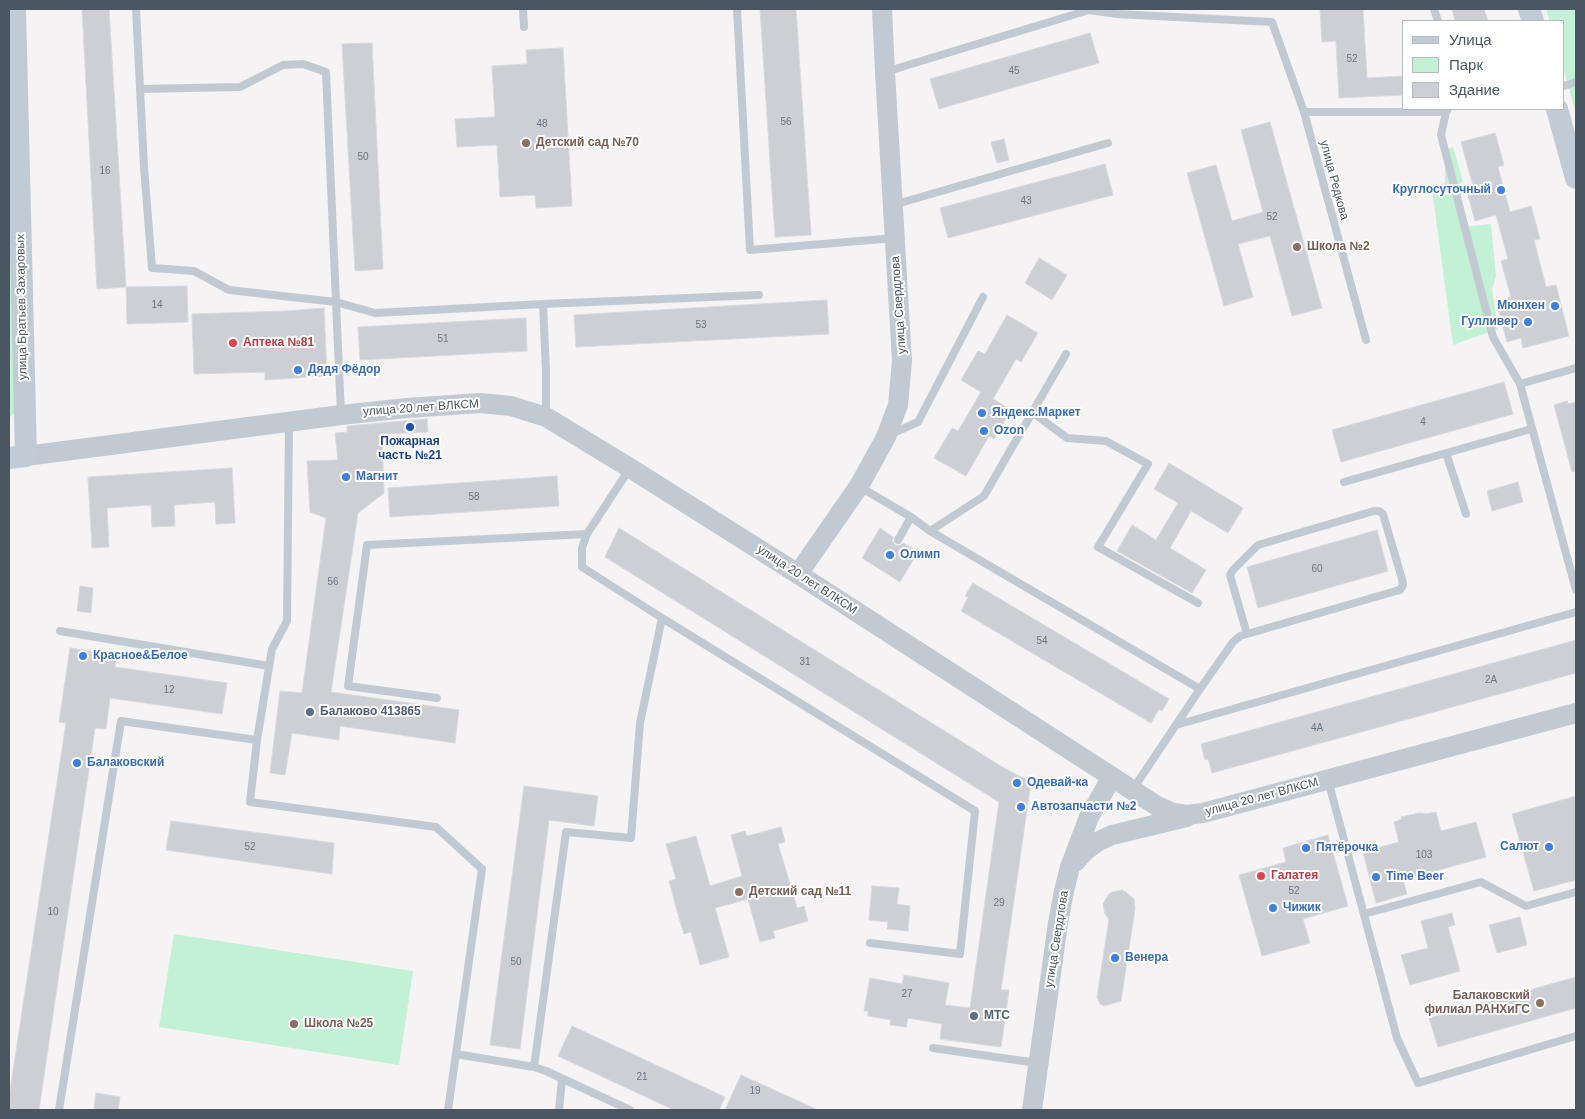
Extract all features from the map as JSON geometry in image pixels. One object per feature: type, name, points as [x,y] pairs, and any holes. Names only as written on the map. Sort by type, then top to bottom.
[{"type":"main road","name":"улица Братьев Захаровых","points":[[15,9],[17,457]]},
{"type":"main road","points":[[1557,110],[1576,178]]},
{"type":"street","name":"улица Свердлова","points":[[798,574],[859,486],[886,437],[898,405],[902,361],[882,9]]},
{"type":"street","name":"улица 20 лет ВЛКСМ","points":[[17,457],[407,408],[480,403],[511,406],[546,417],[630,468],[1157,806],[1173,813],[1204,813],[1576,713]]},
{"type":"street","name":"улица Свердлова","points":[[1032,1110],[1058,924],[1070,867],[1089,817],[1112,777]]},
{"type":"street","points":[[1070,867],[1085,851],[1097,842],[1112,836],[1204,813]]},
{"type":"lane","points":[[136,9],[152,268],[194,270],[229,290],[336,302],[374,313],[759,295]]},
{"type":"lane","points":[[523,9],[524,27]]},
{"type":"lane","points":[[737,9],[750,250],[894,238]]},
{"type":"lane","name":"улица Редкова","points":[[885,72],[1089,10],[1117,14],[1272,22],[1304,112],[1366,340]]},
{"type":"lane","points":[[140,89],[240,87],[283,65],[303,64],[326,72],[341,415]]},
{"type":"lane","points":[[1304,112],[1447,110],[1441,135],[1493,337],[1520,384],[1576,590]]},
{"type":"lane","points":[[893,205],[1108,143]]},
{"type":"lane","points":[[886,437],[918,422],[983,297]]},
{"type":"lane","points":[[543,304],[546,417]]},
{"type":"lane","points":[[930,531],[984,496],[1066,354]]},
{"type":"lane","points":[[1520,384],[1576,368]]},
{"type":"lane","points":[[1032,412],[1067,438],[1106,441],[1148,464],[1098,546],[1198,603]]},
{"type":"lane","points":[[289,422],[288,621],[272,649],[250,802],[436,827],[482,869],[448,1110]]},
{"type":"lane","points":[[1344,482],[1531,429]]},
{"type":"lane","points":[[1446,453],[1466,514]]},
{"type":"lane","points":[[630,468],[587,534],[582,548],[582,567],[975,812],[960,954],[870,943]]},
{"type":"lane","points":[[859,486],[911,517],[930,531],[1200,689]]},
{"type":"lane","points":[[1132,790],[1236,638],[1400,590],[1403,585],[1402,579],[1383,514],[1379,511],[1374,511],[1258,545],[1230,575],[1246,634]]},
{"type":"lane","points":[[898,540],[911,517]]},
{"type":"lane","points":[[437,698],[348,686],[367,545],[587,534]]},
{"type":"lane","points":[[1176,725],[1576,612]]},
{"type":"lane","points":[[534,1068],[566,832],[631,838],[640,723],[662,618]]},
{"type":"lane","points":[[60,631],[269,666]]},
{"type":"lane","points":[[59,1110],[121,721],[258,740]]},
{"type":"lane","points":[[1328,780],[1397,1038],[1418,1083],[1576,1036]]},
{"type":"lane","points":[[1364,914],[1482,882],[1526,906],[1576,892]]},
{"type":"lane","points":[[933,1048],[1039,1064]]},
{"type":"lane","points":[[456,1054],[534,1068],[630,1110]]},
{"type":"lane","points":[[559,1110],[562,1079]]},
{"type":"green space","points":[[1546,9],[1576,9],[1576,114],[1565,74],[1565,20],[1550,20]]},
{"type":"green space","points":[[9,77],[17,412],[9,418]]},
{"type":"green space","points":[[1453,147],[1463,181],[1455,187],[1465,227],[1491,224],[1496,276],[1492,289],[1498,329],[1453,345],[1432,189],[1445,183],[1445,150]]},
{"type":"green space","points":[[174,934],[413,971],[399,1065],[159,1027]]},
{"type":"building","points":[[82,9],[109,9],[126,287],[97,289]]},
{"type":"building","points":[[760,9],[796,9],[811,235],[775,237]]},
{"type":"building","points":[[1320,9],[1363,9],[1367,78],[1402,76],[1402,95],[1339,98],[1336,41],[1322,42]]},
{"type":"building","points":[[1452,9],[1484,9],[1488,20],[1455,20]]},
{"type":"building","points":[[1090,33],[1099,63],[939,109],[930,79]]},
{"type":"building","points":[[372,43],[383,269],[355,271],[342,44]]},
{"type":"building","points":[[563,48],[572,206],[536,208],[535,195],[500,197],[497,145],[457,147],[455,119],[495,117],[492,66],[527,64],[526,50]]},
{"type":"building","points":[[1270,122],[1322,308],[1292,316],[1270,236],[1238,244],[1253,297],[1224,306],[1187,173],[1216,165],[1232,221],[1263,212],[1241,130]]},
{"type":"building","points":[[1495,133],[1504,165],[1498,167],[1510,212],[1531,206],[1540,239],[1534,240],[1546,287],[1556,285],[1569,336],[1523,348],[1521,338],[1507,342],[1496,301],[1511,297],[1501,261],[1508,259],[1496,215],[1475,221],[1466,188],[1473,186],[1461,142]]},
{"type":"building","points":[[1004,139],[1009,160],[997,163],[991,142]]},
{"type":"building","points":[[1105,164],[1113,195],[948,238],[940,208]]},
{"type":"building","points":[[1039,258],[1067,275],[1052,300],[1025,283]]},
{"type":"building","points":[[187,286],[188,322],[127,324],[126,287]]},
{"type":"building","points":[[827,300],[829,334],[576,347],[574,315]]},
{"type":"building","points":[[324,308],[327,376],[265,380],[265,372],[194,374],[192,314]]},
{"type":"building","points":[[1007,315],[1038,333],[1021,362],[1016,359],[993,399],[1011,410],[994,439],[989,436],[966,476],[934,458],[952,428],[958,431],[981,392],[961,380],[978,351],[985,354]]},
{"type":"building","points":[[526,318],[527,351],[360,360],[358,327]]},
{"type":"building","points":[[1504,382],[1513,414],[1341,462],[1332,430]]},
{"type":"building","points":[[1567,401],[1568,404],[1576,402],[1576,471],[1572,472],[1554,405]]},
{"type":"building","points":[[427,419],[428,432],[382,434],[384,493],[358,513],[331,692],[459,710],[455,743],[340,726],[339,740],[292,733],[285,775],[270,773],[280,691],[302,693],[326,518],[310,512],[307,461],[338,460],[335,433],[347,432],[347,426]]},
{"type":"building","points":[[1169,463],[1243,508],[1228,533],[1191,511],[1170,548],[1206,570],[1192,593],[1117,551],[1132,525],[1156,540],[1178,503],[1154,489]]},
{"type":"building","points":[[232,468],[235,523],[216,524],[215,502],[174,505],[175,526],[152,527],[151,505],[107,508],[109,547],[92,548],[88,477]]},
{"type":"building","points":[[557,476],[559,506],[390,517],[388,488]]},
{"type":"building","points":[[1518,482],[1523,502],[1492,511],[1487,491]]},
{"type":"building","points":[[619,528],[1004,768],[1031,782],[1001,990],[1009,990],[1001,1047],[940,1039],[942,1024],[908,1018],[906,1027],[890,1025],[891,1020],[868,1016],[868,1011],[864,1011],[870,978],[902,984],[904,975],[949,983],[945,1005],[970,1008],[999,802],[605,557]]},
{"type":"building","name":"Олимп","points":[[880,528],[893,537],[892,541],[895,545],[899,546],[903,543],[918,552],[900,582],[862,558]]},
{"type":"building","points":[[1377,530],[1388,571],[1258,608],[1247,567]]},
{"type":"building","points":[[973,583],[1169,699],[1162,711],[1159,709],[1151,723],[961,611],[968,597],[965,596]]},
{"type":"building","points":[[80,586],[93,588],[91,613],[77,611]]},
{"type":"building","points":[[1576,640],[1576,673],[1212,773],[1208,759],[1205,760],[1201,744]]},
{"type":"building","points":[[70,648],[117,655],[115,667],[227,683],[222,714],[110,698],[106,729],[95,728],[39,1110],[9,1110],[9,1097],[66,723],[59,722]]},
{"type":"building","points":[[524,786],[598,796],[594,826],[549,820],[520,1049],[490,1045]]},
{"type":"building","name":"Салют","points":[[1576,796],[1576,880],[1534,891],[1512,814]]},
{"type":"building","points":[[1436,812],[1441,831],[1476,822],[1486,857],[1403,880],[1407,894],[1376,903],[1363,852],[1399,842],[1394,822],[1402,819],[1401,817]]},
{"type":"building","points":[[171,821],[334,843],[332,874],[166,850]]},
{"type":"building","points":[[781,827],[785,842],[778,844],[797,908],[804,906],[808,921],[773,931],[775,938],[760,942],[748,899],[715,908],[729,957],[700,965],[691,932],[684,934],[679,918],[669,881],[676,879],[666,844],[696,836],[710,886],[742,876],[731,835],[745,831],[747,836]]},
{"type":"building","points":[[1328,835],[1348,906],[1303,919],[1310,943],[1262,956],[1239,875],[1286,862],[1283,848]]},
{"type":"building","points":[[872,886],[899,888],[897,904],[910,906],[908,931],[887,929],[888,922],[869,920]]},
{"type":"building","name":"Венера","points":[[1122,890],[1134,899],[1135,909],[1121,1001],[1104,1006],[1100,1004],[1097,997],[1109,919],[1105,914],[1103,904],[1112,892]]},
{"type":"building","points":[[1452,913],[1455,925],[1448,927],[1460,971],[1410,985],[1401,955],[1428,948],[1421,921]]},
{"type":"building","points":[[1520,917],[1527,945],[1497,953],[1489,925]]},
{"type":"building","points":[[1576,977],[1576,1008],[1438,1047],[1429,1018]]},
{"type":"building","points":[[572,1026],[725,1097],[719,1110],[674,1110],[558,1056]]},
{"type":"building","points":[[741,1075],[818,1110],[725,1110]]},
{"type":"building","points":[[96,1093],[120,1097],[118,1110],[94,1110]]},
{"type":"place","name":"Детский сад №70","points":[[526,143]]},
{"type":"place","name":"Круглосуточный","points":[[1501,190]]},
{"type":"place","name":"Школа №2","points":[[1297,247]]},
{"type":"place","name":"Мюнхен","points":[[1555,306]]},
{"type":"place","name":"Гулливер","points":[[1528,322]]},
{"type":"place","name":"Аптека №81","points":[[233,343]]},
{"type":"place","name":"Дядя Фёдор","points":[[298,370]]},
{"type":"place","name":"Яндекс.Маркет","points":[[982,413]]},
{"type":"place","name":"Пожарная часть №21","points":[[410,427]]},
{"type":"place","name":"Ozon","points":[[984,431]]},
{"type":"place","name":"Магнит","points":[[346,477]]},
{"type":"place","name":"Олимп","points":[[890,555]]},
{"type":"place","name":"Красное&Белое","points":[[83,656]]},
{"type":"place","name":"Балаково 413865","points":[[310,712]]},
{"type":"place","name":"Балаковский","points":[[77,763]]},
{"type":"place","name":"Одевай-ка","points":[[1017,783]]},
{"type":"place","name":"Автозапчасти №2","points":[[1021,807]]},
{"type":"place","name":"Салют","points":[[1549,847]]},
{"type":"place","name":"Пятёрочка","points":[[1306,848]]},
{"type":"place","name":"Галатея","points":[[1261,876]]},
{"type":"place","name":"Time Beer","points":[[1376,877]]},
{"type":"place","name":"Детский сад №11","points":[[739,892]]},
{"type":"place","name":"Чижик","points":[[1273,908]]},
{"type":"place","name":"Венера","points":[[1115,958]]},
{"type":"place","name":"Балаковский филиал РАНХиГС","points":[[1540,1003]]},
{"type":"place","name":"МТС","points":[[974,1016]]},
{"type":"place","name":"Школа №25","points":[[294,1024]]}]
